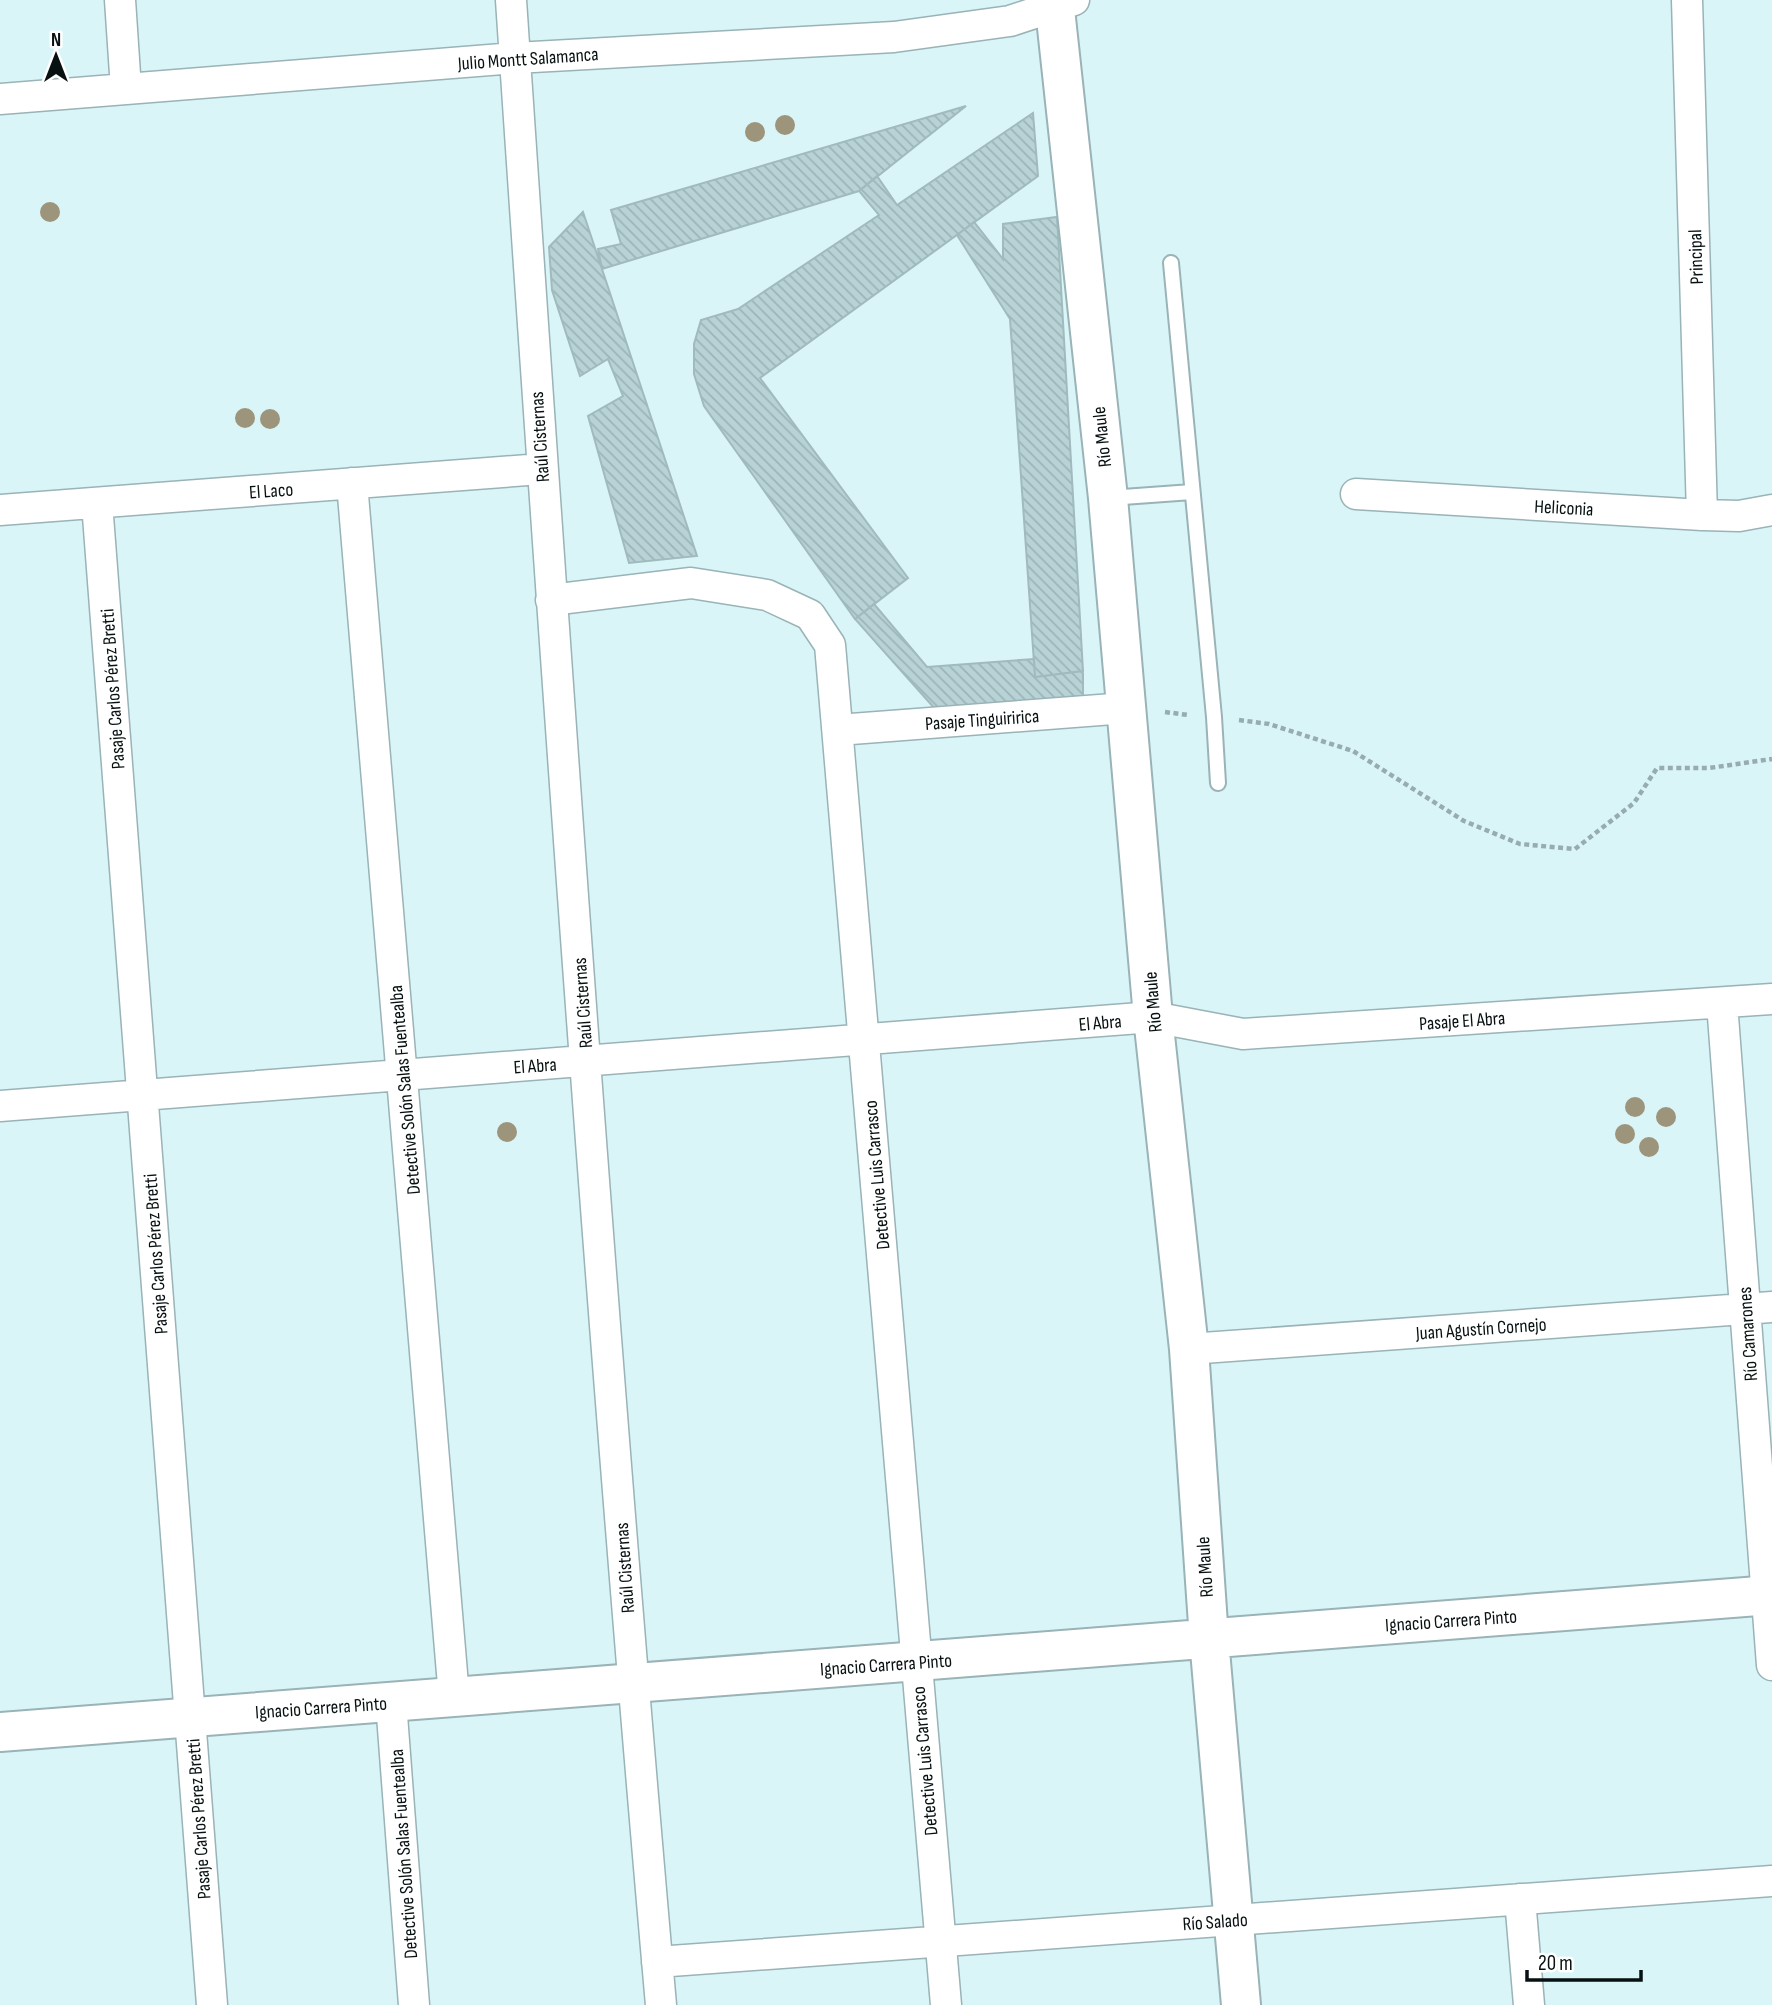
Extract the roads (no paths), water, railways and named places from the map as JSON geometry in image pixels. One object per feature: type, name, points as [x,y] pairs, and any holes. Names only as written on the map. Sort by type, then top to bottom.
[{"type":"street","points":[[120,0],[126,89]]},
{"type":"street","name":"Raúl Cisternas","points":[[511,0],[541,469],[633,1683],[661,2005]]},
{"type":"street","name":"Principal","points":[[1687,0],[1702,515]]},
{"type":"street","name":"Julio Montt Salamanca","points":[[0,99],[515,58],[894,37],[1010,21],[1061,2]]},
{"type":"street","name":"Río Maule","points":[[1061,2],[1153,1017],[1189,1349],[1209,1639],[1241,2005]]},
{"type":"street","name":"El Laco","points":[[0,510],[541,469]]},
{"type":"street","name":"Detective Solón Salas Fuentealba","points":[[352,483],[454,1697]]},
{"type":"street","name":"Heliconia","points":[[1356,494],[1702,515],[1739,516],[1772,510]]},
{"type":"street","name":"Pasaje Carlos Pérez Bretti","points":[[97,503],[212,2005]]},
{"type":"street","name":"Detective Luis Carrasco","points":[[551,600],[691,583],[767,595],[810,615],[830,645],[946,2005]]},
{"type":"street","name":"Pasaje Tinguiririca","points":[[838,730],[1126,708]]},
{"type":"street","name":"Pasaje El Abra","points":[[1153,1017],[1243,1034],[1772,999]]},
{"type":"street","name":"Río Camarones","points":[[1722,1003],[1759,1308],[1772,1665]]},
{"type":"street","name":"El Abra","points":[[0,1106],[1153,1017]]},
{"type":"street","name":"Juan Agustín Cornejo","points":[[1189,1349],[1759,1308]]},
{"type":"street","name":"Ignacio Carrera Pinto","points":[[0,1732],[1769,1595]]},
{"type":"street","name":"Detective Solón Salas Fuentealba","points":[[391,1702],[414,2005]]},
{"type":"street","name":"Río Salado","points":[[657,1962],[1772,1881]]},
{"type":"street","points":[[1520,1899],[1529,2005]]},
{"type":"lane","points":[[1171,263],[1218,783]]},
{"type":"lane","points":[[1108,498],[1192,492]]}]
